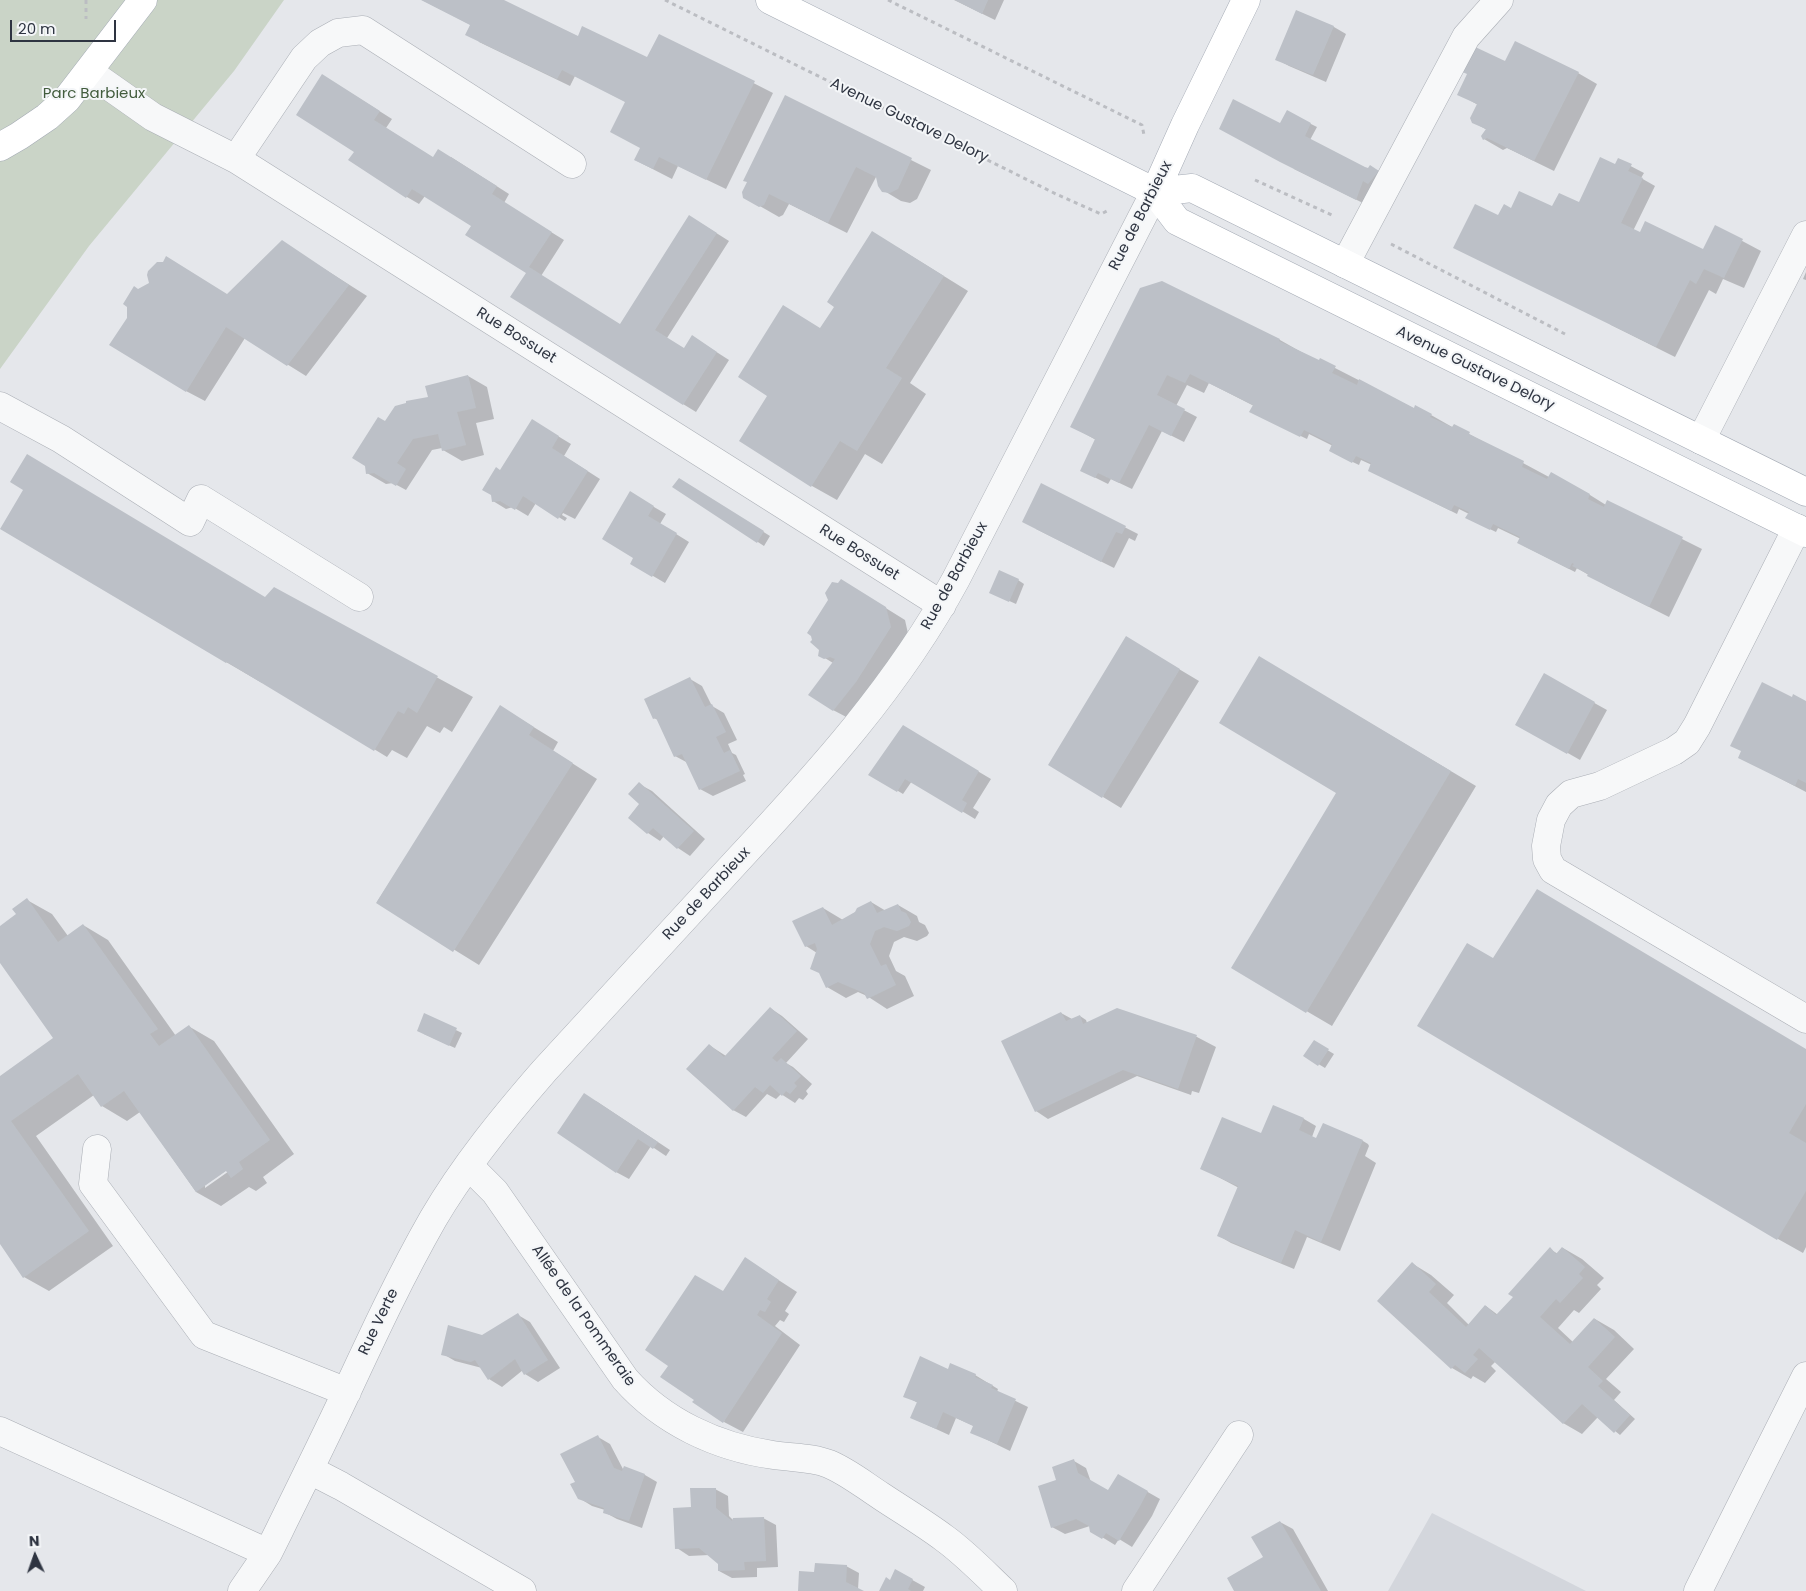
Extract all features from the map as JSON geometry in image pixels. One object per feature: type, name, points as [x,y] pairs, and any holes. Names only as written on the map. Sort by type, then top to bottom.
[{"type":"main road","points":[[0,147],[47,117],[67,99],[143,0]]},
{"type":"main road","name":"Avenue Gustave Delory","points":[[770,0],[1155,192],[1177,221],[1802,530]]},
{"type":"main road","name":"Rue de Barbieux","points":[[1155,192],[1246,0]]},
{"type":"main road","points":[[1155,192],[1192,188],[1806,492]]},
{"type":"street","points":[[1345,264],[1466,37],[1499,0]]},
{"type":"street","points":[[236,159],[304,58],[320,43],[338,33],[363,30],[572,164]]},
{"type":"street","name":"Rue Bossuet","points":[[89,72],[153,117],[236,159],[942,605]]},
{"type":"street","name":"Rue de Barbieux","points":[[544,1071],[819,772],[891,682],[942,605],[1155,192]]},
{"type":"street","points":[[1701,440],[1806,235]]},
{"type":"street","points":[[0,406],[61,439],[190,522],[201,499],[359,597]]},
{"type":"street","points":[[1802,530],[1698,726],[1687,742],[1674,752],[1600,786],[1571,794],[1559,805],[1551,820],[1546,846],[1547,858],[1553,870],[1806,1019]]},
{"type":"street","name":"Rue Verte","points":[[242,1591],[268,1553],[310,1470],[386,1305],[434,1218],[468,1166],[505,1117],[544,1071]]},
{"type":"street","points":[[97,1149],[93,1184],[204,1334],[347,1392]]},
{"type":"street","name":"Allée de la Pommeraie","points":[[468,1166],[495,1192],[625,1379],[640,1396],[660,1412],[699,1434],[719,1442],[758,1452],[814,1460],[829,1464],[847,1473],[945,1538],[1003,1591]]},
{"type":"street","points":[[1698,1591],[1806,1376]]},
{"type":"street","points":[[0,1431],[268,1553]]},
{"type":"street","points":[[1136,1591],[1239,1435]]},
{"type":"street","points":[[310,1470],[522,1591]]},
{"type":"path","name":"Avenue Gustave Delory","points":[[665,0],[1056,194],[1101,214],[1110,210]]},
{"type":"path","points":[[888,0],[1142,125],[1146,144]]},
{"type":"shaded area","points":[[1432,1513],[1586,1591],[1388,1591]]},
{"type":"green space","name":"Parc Barbieux","points":[[0,0],[284,0],[234,71],[89,246],[0,369]]},
{"type":"building","points":[[421,0],[504,0],[578,36],[582,26],[647,57],[659,34],[755,81],[706,180],[659,157],[653,169],[634,160],[640,148],[610,132],[625,102],[562,70],[557,79],[465,35],[470,25]]},
{"type":"building","points":[[955,0],[988,0],[982,14]]},
{"type":"building","points":[[1296,10],[1334,26],[1313,75],[1275,60]]},
{"type":"building","points":[[1515,41],[1579,72],[1534,161],[1487,138],[1483,140],[1481,136],[1486,129],[1472,123],[1470,118],[1477,104],[1457,95],[1467,74],[1458,70],[1471,45],[1505,61]]},
{"type":"building","points":[[322,74],[380,111],[374,120],[433,157],[438,149],[497,186],[492,194],[552,232],[529,267],[620,324],[689,215],[717,233],[655,330],[684,348],[692,335],[717,352],[683,405],[510,297],[526,273],[465,235],[471,226],[412,189],[406,198],[348,160],[354,152],[296,115]]},
{"type":"building","points":[[785,95],[912,158],[898,189],[890,193],[882,192],[876,177],[856,167],[828,223],[769,194],[764,205],[759,207],[743,198],[742,192],[747,182],[743,181]]},
{"type":"building","points":[[1233,99],[1280,123],[1287,110],[1311,123],[1305,136],[1365,167],[1368,168],[1370,165],[1379,171],[1368,184],[1363,181],[1356,200],[1219,129]]},
{"type":"building","points":[[1600,157],[1615,164],[1618,158],[1632,164],[1628,171],[1643,178],[1621,223],[1640,232],[1645,221],[1703,249],[1715,225],[1743,239],[1724,278],[1704,269],[1696,284],[1690,280],[1656,347],[1453,248],[1475,204],[1498,215],[1504,204],[1511,208],[1519,191],[1552,206],[1559,193],[1579,202]]},
{"type":"building","points":[[872,231],[944,276],[886,368],[902,378],[857,451],[840,441],[811,487],[739,441],[767,396],[738,377],[783,305],[820,328],[834,307],[827,302]]},
{"type":"building","points":[[282,240],[349,285],[287,366],[226,327],[186,392],[109,345],[127,318],[127,307],[123,304],[134,286],[138,289],[149,283],[148,271],[157,262],[163,262],[166,256],[227,294]]},
{"type":"building","points":[[1162,281],[1280,339],[1279,341],[1336,366],[1332,373],[1357,385],[1359,379],[1414,408],[1415,405],[1432,414],[1430,417],[1452,427],[1454,424],[1470,432],[1469,434],[1524,461],[1522,467],[1547,479],[1551,472],[1590,494],[1588,499],[1604,507],[1607,500],[1683,537],[1649,607],[1587,576],[1588,574],[1572,566],[1574,564],[1572,563],[1569,569],[1517,543],[1520,537],[1493,524],[1490,530],[1465,518],[1469,512],[1454,505],[1451,511],[1368,471],[1371,463],[1356,456],[1352,463],[1329,451],[1332,444],[1304,430],[1300,437],[1249,412],[1253,405],[1190,374],[1185,383],[1167,375],[1157,395],[1185,409],[1171,436],[1149,425],[1119,483],[1098,473],[1095,478],[1080,471],[1095,439],[1070,427],[1140,288]]},
{"type":"building","points":[[468,375],[476,408],[457,412],[466,445],[442,451],[438,434],[413,439],[397,463],[406,469],[396,486],[374,473],[366,474],[365,466],[352,458],[378,417],[385,421],[395,406],[406,403],[406,401],[428,397],[425,386]]},
{"type":"building","points":[[532,419],[559,436],[552,448],[588,471],[558,519],[523,496],[515,510],[500,501],[492,502],[491,495],[482,490],[496,467],[500,470]]},
{"type":"building","points":[[27,454],[265,597],[274,587],[438,676],[417,713],[408,707],[404,714],[398,711],[374,751],[0,529],[23,490],[10,482]]},
{"type":"building","points":[[679,478],[764,531],[757,543],[672,487]]},
{"type":"building","points":[[1041,483],[1126,526],[1122,534],[1116,532],[1101,562],[1022,522]]},
{"type":"building","points":[[630,491],[654,506],[648,516],[677,533],[652,577],[630,564],[633,558],[602,539]]},
{"type":"building","points":[[999,570],[1019,579],[1009,602],[989,593]]},
{"type":"building","points":[[841,579],[886,607],[891,627],[856,682],[833,711],[808,695],[835,659],[830,657],[824,659],[818,656],[819,650],[810,642],[812,640],[811,636],[807,633],[828,600],[825,593],[832,582],[838,583]]},
{"type":"building","points":[[1126,636],[1180,669],[1102,798],[1048,765]]},
{"type":"building","points":[[1259,656],[1451,771],[1306,1013],[1231,968],[1336,793],[1219,723]]},
{"type":"building","points":[[1544,673],[1595,702],[1567,754],[1515,725]]},
{"type":"building","points":[[690,677],[705,707],[712,704],[726,732],[716,737],[724,753],[730,750],[740,771],[699,790],[682,754],[674,757],[656,718],[653,719],[644,699]]},
{"type":"building","points":[[1762,682],[1792,697],[1793,694],[1806,701],[1806,783],[1798,779],[1795,786],[1738,758],[1741,751],[1730,746]]},
{"type":"building","points":[[500,705],[534,727],[529,735],[573,763],[453,952],[376,903]]},
{"type":"building","points":[[903,725],[979,771],[962,800],[967,803],[962,813],[905,779],[897,792],[868,775]]},
{"type":"building","points":[[639,782],[694,831],[677,849],[653,828],[647,834],[628,818],[639,804],[628,794]]},
{"type":"building","points":[[1537,889],[1806,1049],[1806,1104],[1789,1133],[1806,1143],[1806,1191],[1777,1240],[1417,1026],[1467,943],[1493,958]]},
{"type":"building","points":[[27,898],[58,942],[83,924],[158,1029],[150,1034],[159,1046],[189,1025],[270,1140],[239,1162],[243,1169],[231,1178],[226,1171],[196,1192],[124,1091],[101,1107],[78,1074],[11,1121],[89,1231],[23,1278],[0,1244],[0,1076],[53,1038],[0,963],[0,926],[16,914],[12,909]]},
{"type":"building","points":[[871,901],[877,913],[898,904],[901,911],[906,913],[911,922],[909,926],[897,931],[884,927],[875,931],[870,944],[881,966],[886,964],[896,985],[867,999],[864,993],[838,982],[826,988],[819,973],[810,969],[817,949],[815,943],[805,947],[792,921],[823,907],[832,925]]},
{"type":"building","points":[[770,1007],[797,1031],[772,1058],[777,1062],[781,1058],[801,1076],[794,1083],[797,1086],[790,1094],[786,1091],[782,1096],[770,1085],[763,1093],[755,1087],[733,1111],[686,1069],[709,1044],[724,1057]]},
{"type":"building","points":[[1117,1008],[1197,1035],[1178,1089],[1123,1070],[1035,1112],[1001,1041],[1061,1012],[1066,1021],[1080,1015],[1083,1024]]},
{"type":"building","points":[[424,1013],[457,1028],[449,1046],[417,1031]]},
{"type":"building","points":[[1314,1040],[1329,1049],[1318,1066],[1303,1056]]},
{"type":"building","points":[[584,1093],[658,1142],[653,1149],[638,1139],[616,1173],[557,1133]]},
{"type":"building","points":[[1273,1105],[1304,1118],[1299,1130],[1316,1138],[1323,1123],[1363,1140],[1321,1242],[1295,1230],[1281,1263],[1217,1236],[1238,1186],[1200,1169],[1222,1117],[1261,1133]]},
{"type":"building","points":[[1550,1247],[1556,1254],[1562,1247],[1585,1267],[1579,1274],[1583,1278],[1560,1303],[1556,1299],[1540,1317],[1570,1344],[1594,1318],[1615,1337],[1588,1367],[1603,1381],[1598,1386],[1630,1415],[1614,1433],[1582,1404],[1563,1424],[1479,1348],[1473,1355],[1478,1359],[1465,1373],[1455,1365],[1451,1369],[1377,1301],[1412,1262],[1436,1284],[1429,1292],[1466,1327],[1485,1305],[1496,1315],[1513,1297],[1508,1294]]},
{"type":"building","points":[[745,1257],[779,1280],[767,1299],[771,1302],[765,1312],[760,1310],[757,1315],[782,1333],[723,1423],[660,1377],[668,1366],[645,1350],[695,1275],[723,1291]]},
{"type":"building","points":[[518,1313],[548,1360],[524,1375],[515,1359],[488,1380],[475,1360],[471,1362],[441,1355],[448,1325],[482,1335]]},
{"type":"building","points":[[920,1356],[948,1369],[950,1363],[976,1374],[975,1377],[993,1385],[991,1388],[1016,1399],[997,1444],[970,1433],[973,1426],[943,1412],[936,1429],[910,1418],[917,1402],[903,1397]]},
{"type":"building","points":[[598,1435],[614,1468],[622,1471],[624,1466],[645,1474],[629,1521],[603,1513],[604,1508],[578,1499],[570,1484],[575,1482],[560,1454]]},
{"type":"building","points":[[1074,1459],[1078,1473],[1108,1490],[1118,1474],[1148,1491],[1119,1541],[1106,1533],[1102,1539],[1090,1532],[1089,1526],[1076,1519],[1051,1528],[1038,1486],[1056,1480],[1052,1467]]},
{"type":"building","points":[[690,1488],[716,1488],[716,1508],[732,1521],[733,1518],[764,1517],[766,1561],[744,1562],[745,1570],[718,1571],[718,1564],[699,1548],[675,1549],[673,1508],[691,1507]]},
{"type":"building","points":[[1280,1521],[1321,1591],[1234,1591],[1227,1578],[1263,1557],[1251,1537]]},
{"type":"building","points":[[815,1563],[847,1565],[846,1582],[864,1591],[798,1591],[799,1571],[814,1572]]},
{"type":"building","points":[[895,1569],[913,1579],[908,1589],[911,1591],[879,1591],[886,1577],[890,1580]]}]
